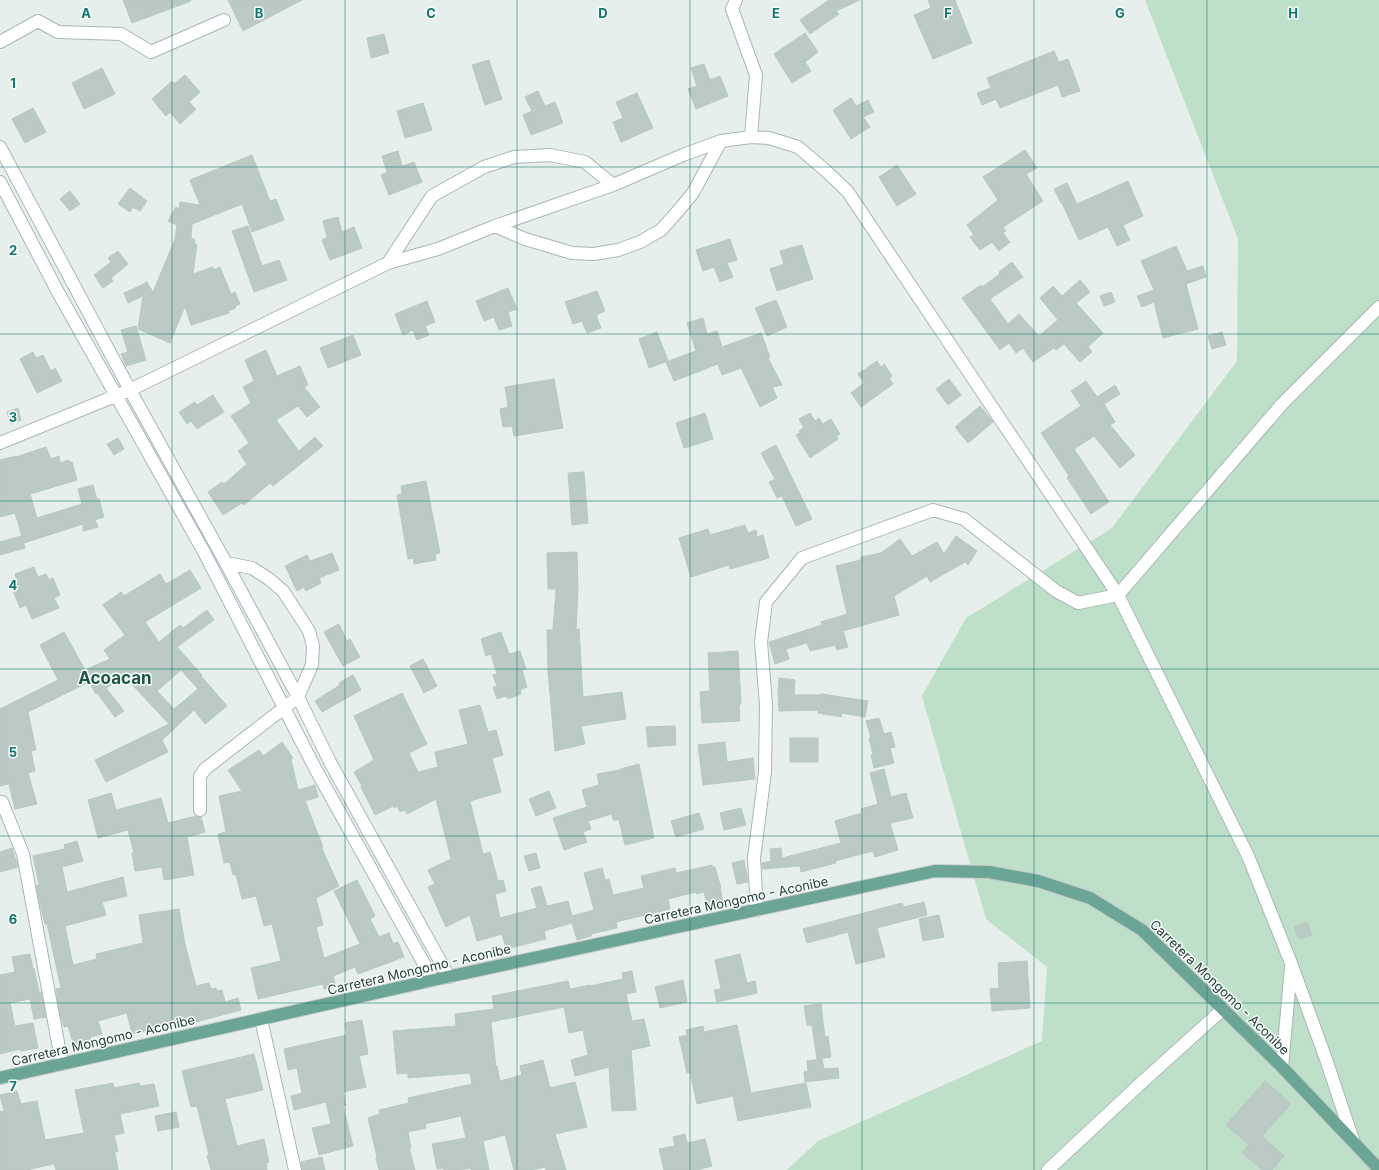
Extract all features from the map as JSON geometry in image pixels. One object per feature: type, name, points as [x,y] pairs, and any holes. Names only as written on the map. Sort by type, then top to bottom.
[{"type":"main road","name":"Carretera Mongomo - Aconibe","points":[[0,1078],[433,980],[935,871],[989,872],[1038,881],[1090,898],[1142,930],[1282,1067],[1379,1169]]},
{"type":"street","points":[[736,0],[732,9],[756,75],[752,137]]},
{"type":"street","points":[[0,42],[38,21],[58,32],[122,34],[151,52],[224,20]]},
{"type":"street","points":[[0,442],[117,396],[388,263],[438,249],[495,226],[613,185],[682,155],[721,141],[752,137],[769,138],[798,147],[848,192],[1118,595],[1248,856],[1291,963],[1327,1062],[1354,1144]]},
{"type":"street","points":[[495,226],[525,239],[572,253],[594,254],[618,250],[640,242],[661,230],[693,193],[721,141]]},
{"type":"street","points":[[0,147],[130,390],[298,697],[330,762],[449,977]]},
{"type":"street","points":[[388,263],[432,196],[484,167],[514,157],[550,155],[585,162],[613,185]]},
{"type":"street","points":[[0,182],[59,294],[204,552],[320,777],[433,980]]},
{"type":"street","points":[[757,910],[754,858],[765,772],[766,705],[761,642],[766,602],[802,558],[933,510],[964,519],[1056,591],[1078,603],[1118,595],[1282,404],[1379,308]]},
{"type":"street","points":[[200,810],[200,776],[205,769],[298,697],[312,665],[313,646],[309,632],[283,591],[270,579],[252,568],[226,563]]},
{"type":"street","points":[[2,802],[23,854],[62,1064]]},
{"type":"street","points":[[1282,1067],[1291,963]]},
{"type":"street","points":[[1048,1170],[1223,1009]]},
{"type":"street","points":[[261,1019],[295,1170]]},
{"type":"green space","points":[[1145,0],[1379,0],[1379,1170],[787,1170],[818,1141],[1042,1041],[1047,967],[986,919],[922,696],[966,618],[1112,528],[1237,361],[1238,239]]},
{"type":"building","points":[[123,0],[191,0],[191,1],[132,23]]},
{"type":"building","points":[[228,0],[302,0],[243,31]]},
{"type":"building","points":[[829,0],[860,0],[836,11],[839,14],[810,34],[800,20]]},
{"type":"building","points":[[928,0],[955,0],[972,43],[933,59],[914,15],[931,8]]},
{"type":"building","points":[[805,33],[818,52],[805,62],[811,71],[792,83],[774,54]]},
{"type":"building","points":[[384,34],[389,53],[371,58],[367,38]]},
{"type":"building","points":[[1054,51],[1059,62],[1068,59],[1080,91],[1062,97],[1058,85],[1000,108],[996,99],[982,105],[977,93],[991,88],[987,78]]},
{"type":"building","points":[[489,60],[502,99],[485,105],[472,65]]},
{"type":"building","points":[[704,64],[710,80],[720,76],[728,96],[696,109],[688,89],[697,86],[691,68]]},
{"type":"building","points":[[102,68],[115,94],[84,109],[72,83]]},
{"type":"building","points":[[185,75],[200,92],[189,102],[196,109],[180,124],[170,112],[166,116],[152,99],[172,81],[174,84]]},
{"type":"building","points":[[538,91],[545,106],[555,102],[563,123],[531,135],[523,115],[532,111],[525,97]]},
{"type":"building","points":[[637,93],[653,128],[621,142],[613,122],[623,118],[616,102]]},
{"type":"building","points":[[851,98],[856,106],[868,100],[874,112],[863,117],[870,127],[851,139],[833,110]]},
{"type":"building","points":[[423,103],[432,130],[405,138],[397,111]]},
{"type":"building","points":[[33,108],[46,132],[25,143],[12,119]]},
{"type":"building","points":[[1025,150],[1037,168],[1026,174],[1043,201],[1003,227],[1006,231],[1003,233],[1010,242],[999,251],[992,242],[980,250],[970,237],[974,235],[967,225],[998,200],[983,177]]},
{"type":"building","points":[[398,151],[402,166],[414,162],[422,182],[389,195],[381,175],[387,172],[382,156]]},
{"type":"building","points":[[252,155],[270,201],[276,199],[284,220],[252,232],[242,204],[192,224],[191,238],[195,240],[194,244],[197,244],[193,274],[213,267],[213,270],[220,267],[231,294],[235,292],[240,304],[235,306],[236,308],[228,311],[229,313],[191,325],[185,306],[170,343],[138,329],[143,296],[128,303],[124,293],[146,283],[146,281],[153,292],[175,239],[177,225],[168,221],[176,207],[179,209],[180,202],[200,205],[190,180]]},
{"type":"building","points":[[897,165],[916,194],[897,206],[879,177]]},
{"type":"building","points":[[1128,181],[1143,216],[1123,225],[1130,240],[1117,246],[1108,227],[1079,240],[1054,189],[1067,183],[1077,204]]},
{"type":"building","points":[[130,188],[147,201],[140,211],[133,207],[130,212],[118,204]]},
{"type":"building","points":[[70,191],[80,204],[70,211],[60,199]]},
{"type":"building","points":[[338,217],[342,232],[354,227],[362,248],[330,260],[322,240],[327,237],[323,221]]},
{"type":"building","points":[[248,226],[262,266],[279,260],[287,280],[254,292],[232,231]]},
{"type":"building","points":[[730,239],[737,260],[727,263],[733,277],[720,282],[714,267],[703,271],[696,250]]},
{"type":"building","points":[[802,245],[813,279],[777,291],[770,269],[784,264],[780,251]]},
{"type":"building","points":[[1176,246],[1187,271],[1203,266],[1206,277],[1186,284],[1198,329],[1163,338],[1154,302],[1142,307],[1137,296],[1154,290],[1141,261]]},
{"type":"building","points":[[118,251],[128,264],[111,278],[113,281],[103,288],[94,275],[111,262],[108,258]]},
{"type":"building","points":[[1012,262],[1023,277],[990,299],[1008,324],[1019,314],[1039,336],[1058,320],[1040,298],[1053,286],[1062,296],[1080,280],[1090,292],[1076,303],[1103,333],[1088,347],[1092,352],[1080,362],[1064,344],[1056,350],[1054,348],[1033,362],[1023,348],[1016,353],[1009,343],[1000,350],[962,298],[981,285],[982,287],[1000,274],[999,272]]},
{"type":"building","points":[[508,288],[517,309],[508,312],[512,326],[499,330],[494,317],[484,321],[476,301]]},
{"type":"building","points":[[597,291],[605,311],[596,315],[601,328],[587,333],[582,321],[573,324],[565,302]]},
{"type":"building","points":[[1111,292],[1115,302],[1104,306],[1100,296]]},
{"type":"building","points":[[776,300],[787,327],[767,336],[755,308]]},
{"type":"building","points":[[427,301],[435,322],[425,326],[429,335],[417,340],[413,330],[403,335],[395,314]]},
{"type":"building","points":[[703,318],[707,334],[717,331],[722,347],[761,333],[770,357],[768,358],[782,385],[772,387],[777,398],[760,407],[741,368],[722,375],[718,364],[674,381],[666,362],[696,351],[687,323]]},
{"type":"building","points":[[136,326],[146,360],[126,366],[121,354],[128,352],[121,330]]},
{"type":"building","points":[[657,332],[668,361],[649,368],[639,339]]},
{"type":"building","points":[[1222,332],[1226,345],[1212,349],[1208,336]]},
{"type":"building","points":[[353,335],[361,355],[328,368],[320,348]]},
{"type":"building","points":[[266,350],[277,376],[300,366],[308,385],[304,387],[320,407],[307,417],[298,406],[276,420],[299,451],[315,437],[323,446],[273,486],[270,483],[244,505],[242,503],[223,515],[208,492],[222,482],[224,484],[247,464],[238,451],[249,443],[231,416],[251,403],[243,387],[254,381],[245,360]]},
{"type":"building","points":[[33,352],[36,358],[43,355],[51,371],[55,368],[62,381],[37,393],[20,359]]},
{"type":"building","points":[[877,361],[881,367],[884,364],[892,376],[889,378],[893,384],[861,407],[851,393],[864,383],[858,374]]},
{"type":"building","points":[[554,379],[563,428],[514,436],[512,426],[503,427],[500,409],[508,407],[505,387]]},
{"type":"building","points":[[949,379],[961,395],[948,405],[936,389]]},
{"type":"building","points":[[1086,381],[1097,397],[1115,385],[1120,394],[1104,404],[1115,422],[1110,425],[1135,455],[1120,468],[1094,436],[1074,449],[1109,502],[1091,514],[1067,478],[1069,476],[1041,433],[1081,406],[1071,391]]},
{"type":"building","points":[[213,395],[224,412],[197,429],[191,421],[187,424],[179,412],[195,402],[197,405]]},
{"type":"building","points":[[980,406],[993,422],[968,443],[955,427]]},
{"type":"building","points":[[18,408],[21,420],[11,424],[7,412]]},
{"type":"building","points":[[705,413],[713,439],[684,448],[676,423]]},
{"type":"building","points":[[810,413],[815,421],[819,418],[823,424],[831,419],[840,434],[836,436],[838,439],[810,458],[796,435],[804,428],[799,419]]},
{"type":"building","points":[[118,438],[124,449],[114,455],[107,444]]},
{"type":"building","points":[[776,445],[812,519],[796,526],[782,496],[777,498],[769,482],[775,479],[761,453]]},
{"type":"building","points":[[46,447],[51,459],[59,456],[60,463],[69,460],[69,462],[72,462],[77,480],[30,494],[37,518],[82,504],[78,489],[93,485],[104,517],[95,520],[98,527],[83,531],[83,524],[24,543],[15,513],[0,517],[0,460],[16,457]]},
{"type":"building","points":[[584,472],[588,523],[572,525],[568,473]]},
{"type":"building","points":[[426,481],[440,553],[435,554],[436,560],[414,564],[413,558],[408,559],[397,495],[402,494],[401,486]]},
{"type":"building","points":[[745,525],[748,533],[756,530],[757,537],[763,535],[769,558],[730,569],[729,565],[691,577],[679,538],[708,529],[710,535]]},
{"type":"building","points":[[21,536],[25,548],[0,555],[0,542]]},
{"type":"building","points":[[956,536],[977,551],[968,565],[965,562],[930,582],[927,576],[894,596],[899,615],[843,631],[848,647],[837,650],[835,645],[810,651],[807,643],[786,649],[789,659],[775,664],[769,642],[822,625],[821,622],[847,614],[836,566],[861,560],[861,557],[881,553],[900,539],[912,556],[937,542],[944,554]]},
{"type":"building","points":[[577,552],[578,588],[576,630],[579,629],[583,697],[622,692],[626,719],[581,726],[585,744],[555,751],[548,672],[547,630],[553,630],[556,589],[548,589],[547,553]]},
{"type":"building","points":[[332,553],[339,570],[319,578],[321,583],[306,591],[304,587],[297,591],[285,566],[307,555],[310,561]]},
{"type":"building","points":[[34,567],[38,577],[46,574],[49,580],[53,578],[60,595],[54,598],[59,608],[32,619],[26,605],[20,608],[10,583],[17,580],[15,574]]},
{"type":"building","points":[[190,570],[201,588],[145,622],[159,642],[180,625],[183,628],[207,610],[214,620],[177,647],[227,706],[205,724],[194,710],[162,740],[168,752],[106,782],[95,760],[169,724],[125,677],[106,688],[124,711],[115,717],[97,693],[96,694],[89,682],[28,712],[36,750],[31,751],[35,771],[28,773],[37,804],[15,809],[9,784],[0,786],[0,709],[58,680],[40,645],[64,632],[85,670],[110,659],[104,650],[125,635],[103,605],[121,592],[124,596],[160,574],[166,584]],"holes":[[[181,670],[198,689],[174,709],[157,691]]]},
{"type":"building","points":[[339,624],[347,641],[350,639],[360,657],[343,666],[324,632]]},
{"type":"building","points":[[501,632],[509,654],[520,651],[526,669],[522,670],[527,687],[520,690],[521,694],[508,699],[506,696],[497,699],[493,687],[497,686],[493,675],[497,674],[491,654],[486,656],[481,639]]},
{"type":"building","points":[[738,651],[741,704],[739,705],[740,721],[702,723],[700,692],[710,691],[708,653]]},
{"type":"building","points":[[423,659],[437,686],[424,693],[410,666]]},
{"type":"building","points":[[353,675],[361,690],[322,712],[315,701],[340,685],[339,683]]},
{"type":"building","points":[[779,678],[795,680],[794,695],[821,694],[868,701],[865,717],[842,713],[841,717],[818,713],[818,710],[779,711]]},
{"type":"building","points":[[402,693],[427,744],[409,753],[418,772],[438,767],[435,752],[468,744],[459,710],[480,705],[488,732],[496,730],[503,755],[492,758],[501,792],[470,801],[483,854],[490,852],[498,881],[503,880],[506,891],[495,894],[500,918],[537,908],[531,889],[541,886],[547,906],[568,901],[572,916],[594,910],[584,873],[602,868],[605,880],[609,879],[613,895],[644,888],[641,876],[675,868],[676,873],[712,865],[712,867],[715,867],[721,888],[724,907],[708,911],[704,892],[697,894],[696,892],[668,899],[670,909],[616,922],[617,928],[591,934],[591,936],[577,940],[572,923],[544,931],[546,939],[506,949],[502,934],[477,941],[470,915],[446,927],[428,887],[435,884],[428,870],[451,859],[436,799],[407,814],[405,810],[400,812],[397,806],[394,808],[393,806],[375,815],[354,772],[374,760],[354,716]]},
{"type":"building","points":[[879,718],[884,734],[891,732],[895,747],[890,748],[894,763],[874,768],[871,755],[873,754],[869,738],[871,738],[866,721]]},
{"type":"building","points":[[675,726],[676,745],[648,747],[646,727]]},
{"type":"building","points":[[790,738],[818,738],[818,762],[790,762]]},
{"type":"building","points":[[282,742],[293,758],[291,759],[298,790],[315,785],[318,797],[305,801],[326,858],[339,886],[316,898],[323,925],[316,927],[324,958],[360,944],[334,891],[357,880],[375,916],[370,919],[379,937],[389,933],[393,944],[398,942],[404,957],[358,974],[355,967],[333,976],[336,986],[324,989],[323,984],[258,999],[251,968],[281,961],[272,924],[264,926],[256,896],[242,899],[236,875],[233,875],[230,862],[224,863],[218,834],[226,832],[219,796],[242,791],[228,770],[259,750],[263,756]]},
{"type":"building","points":[[725,742],[727,762],[753,758],[755,779],[703,785],[698,745]]},
{"type":"building","points":[[639,764],[654,838],[625,845],[619,820],[613,820],[612,814],[588,821],[591,829],[583,832],[587,842],[564,850],[553,818],[587,807],[582,790],[599,785],[597,774],[620,770]]},
{"type":"building","points":[[884,769],[891,797],[906,793],[913,818],[890,823],[898,850],[875,857],[873,851],[801,872],[800,866],[763,869],[762,863],[771,861],[770,849],[781,848],[782,858],[841,843],[835,821],[862,813],[861,809],[878,804],[870,773]]},
{"type":"building","points":[[549,791],[556,808],[536,816],[529,799]]},
{"type":"building","points":[[111,793],[116,810],[161,798],[168,823],[196,816],[201,817],[205,832],[187,837],[194,875],[164,880],[162,867],[135,871],[132,853],[134,853],[128,830],[98,838],[88,800]]},
{"type":"building","points":[[741,808],[746,825],[724,830],[720,813]]},
{"type":"building","points":[[699,813],[704,829],[676,837],[671,821]]},
{"type":"building","points":[[77,841],[83,861],[62,867],[67,892],[123,877],[127,896],[102,902],[106,915],[65,926],[73,965],[97,959],[96,954],[143,943],[139,915],[179,909],[185,944],[196,986],[209,983],[211,989],[216,988],[217,991],[222,990],[225,1002],[238,998],[241,1010],[196,1022],[194,1016],[158,1025],[158,1028],[132,1034],[127,1013],[98,1021],[102,1034],[90,1037],[91,1041],[74,1046],[68,1026],[64,1027],[60,1014],[56,989],[61,988],[47,924],[45,924],[36,886],[39,885],[33,856],[65,849],[64,845]]},
{"type":"building","points":[[12,848],[18,867],[0,872],[0,852]]},
{"type":"building","points":[[536,853],[540,868],[529,871],[524,856]]},
{"type":"building","points":[[744,860],[748,882],[737,884],[732,863]]},
{"type":"building","points":[[924,902],[927,915],[877,928],[885,957],[856,964],[848,932],[807,943],[803,929],[902,903],[904,907]]},
{"type":"building","points":[[939,915],[944,937],[923,941],[919,919]]},
{"type":"building","points":[[1307,922],[1312,935],[1299,939],[1294,927]]},
{"type":"building","points":[[30,954],[39,992],[41,992],[46,1017],[34,1019],[30,999],[10,1003],[15,1026],[33,1023],[38,1048],[21,1051],[20,1049],[0,1054],[0,975],[15,972],[12,957]]},
{"type":"building","points":[[740,954],[747,983],[755,981],[757,993],[717,1002],[714,990],[721,989],[715,960]]},
{"type":"building","points":[[1027,961],[1030,1008],[992,1011],[990,989],[999,988],[998,963]]},
{"type":"building","points":[[632,971],[636,992],[626,994],[632,1021],[644,1019],[650,1046],[631,1050],[636,1110],[612,1111],[609,1067],[575,1076],[571,1060],[588,1055],[583,1030],[569,1033],[564,1007],[491,1022],[496,1067],[497,1066],[500,1081],[522,1075],[520,1066],[543,1060],[550,1088],[575,1082],[587,1127],[555,1134],[566,1170],[546,1170],[545,1167],[532,1170],[514,1170],[505,1135],[483,1141],[489,1170],[471,1170],[471,1168],[460,1170],[444,1170],[444,1168],[437,1169],[432,1144],[466,1138],[461,1116],[425,1124],[426,1128],[408,1132],[411,1148],[409,1148],[415,1170],[379,1170],[368,1118],[380,1114],[379,1110],[409,1103],[408,1098],[472,1084],[470,1073],[408,1078],[408,1073],[397,1074],[393,1031],[456,1026],[455,1014],[494,1009],[492,996],[568,981],[570,989],[590,986],[623,979],[622,973]]},
{"type":"building","points":[[683,980],[687,1002],[660,1008],[655,987]]},
{"type":"building","points":[[821,1004],[825,1037],[828,1036],[831,1057],[817,1059],[812,1025],[807,1025],[804,1006]]},
{"type":"building","points":[[362,1020],[368,1054],[359,1056],[366,1087],[343,1092],[346,1105],[343,1106],[353,1146],[319,1155],[312,1128],[331,1124],[326,1102],[294,1110],[291,1096],[302,1093],[297,1068],[288,1070],[284,1049],[347,1035],[345,1023]]},
{"type":"building","points":[[737,1025],[751,1093],[806,1083],[811,1107],[738,1121],[733,1096],[697,1104],[690,1072],[687,1073],[679,1037],[687,1035],[686,1030],[703,1026],[704,1032]]},
{"type":"building","points":[[254,1054],[263,1090],[225,1099],[237,1146],[264,1139],[269,1162],[266,1163],[267,1170],[211,1170],[207,1156],[209,1155],[197,1106],[191,1107],[182,1071]]},
{"type":"building","points":[[822,1059],[824,1069],[838,1068],[839,1078],[805,1082],[804,1072],[808,1071],[807,1061]]},
{"type":"building","points":[[1265,1081],[1291,1104],[1262,1136],[1284,1156],[1272,1170],[1262,1170],[1242,1153],[1249,1145],[1226,1125]]},
{"type":"building","points":[[113,1083],[114,1088],[139,1083],[140,1086],[154,1084],[159,1106],[120,1114],[124,1133],[114,1135],[118,1151],[115,1152],[118,1170],[56,1170],[54,1164],[26,1170],[0,1170],[0,1112],[4,1111],[0,1095],[17,1091],[21,1104],[37,1101],[45,1140],[84,1133],[75,1090]]},
{"type":"building","points":[[176,1112],[179,1127],[158,1131],[155,1116]]},
{"type":"building","points":[[685,1134],[687,1143],[705,1139],[712,1166],[697,1170],[664,1170],[659,1149],[675,1146],[673,1137]]},
{"type":"building","points":[[322,1157],[325,1170],[302,1170],[301,1162]]},
{"type":"district","name":"Acoacan","points":[[115,678]]}]
